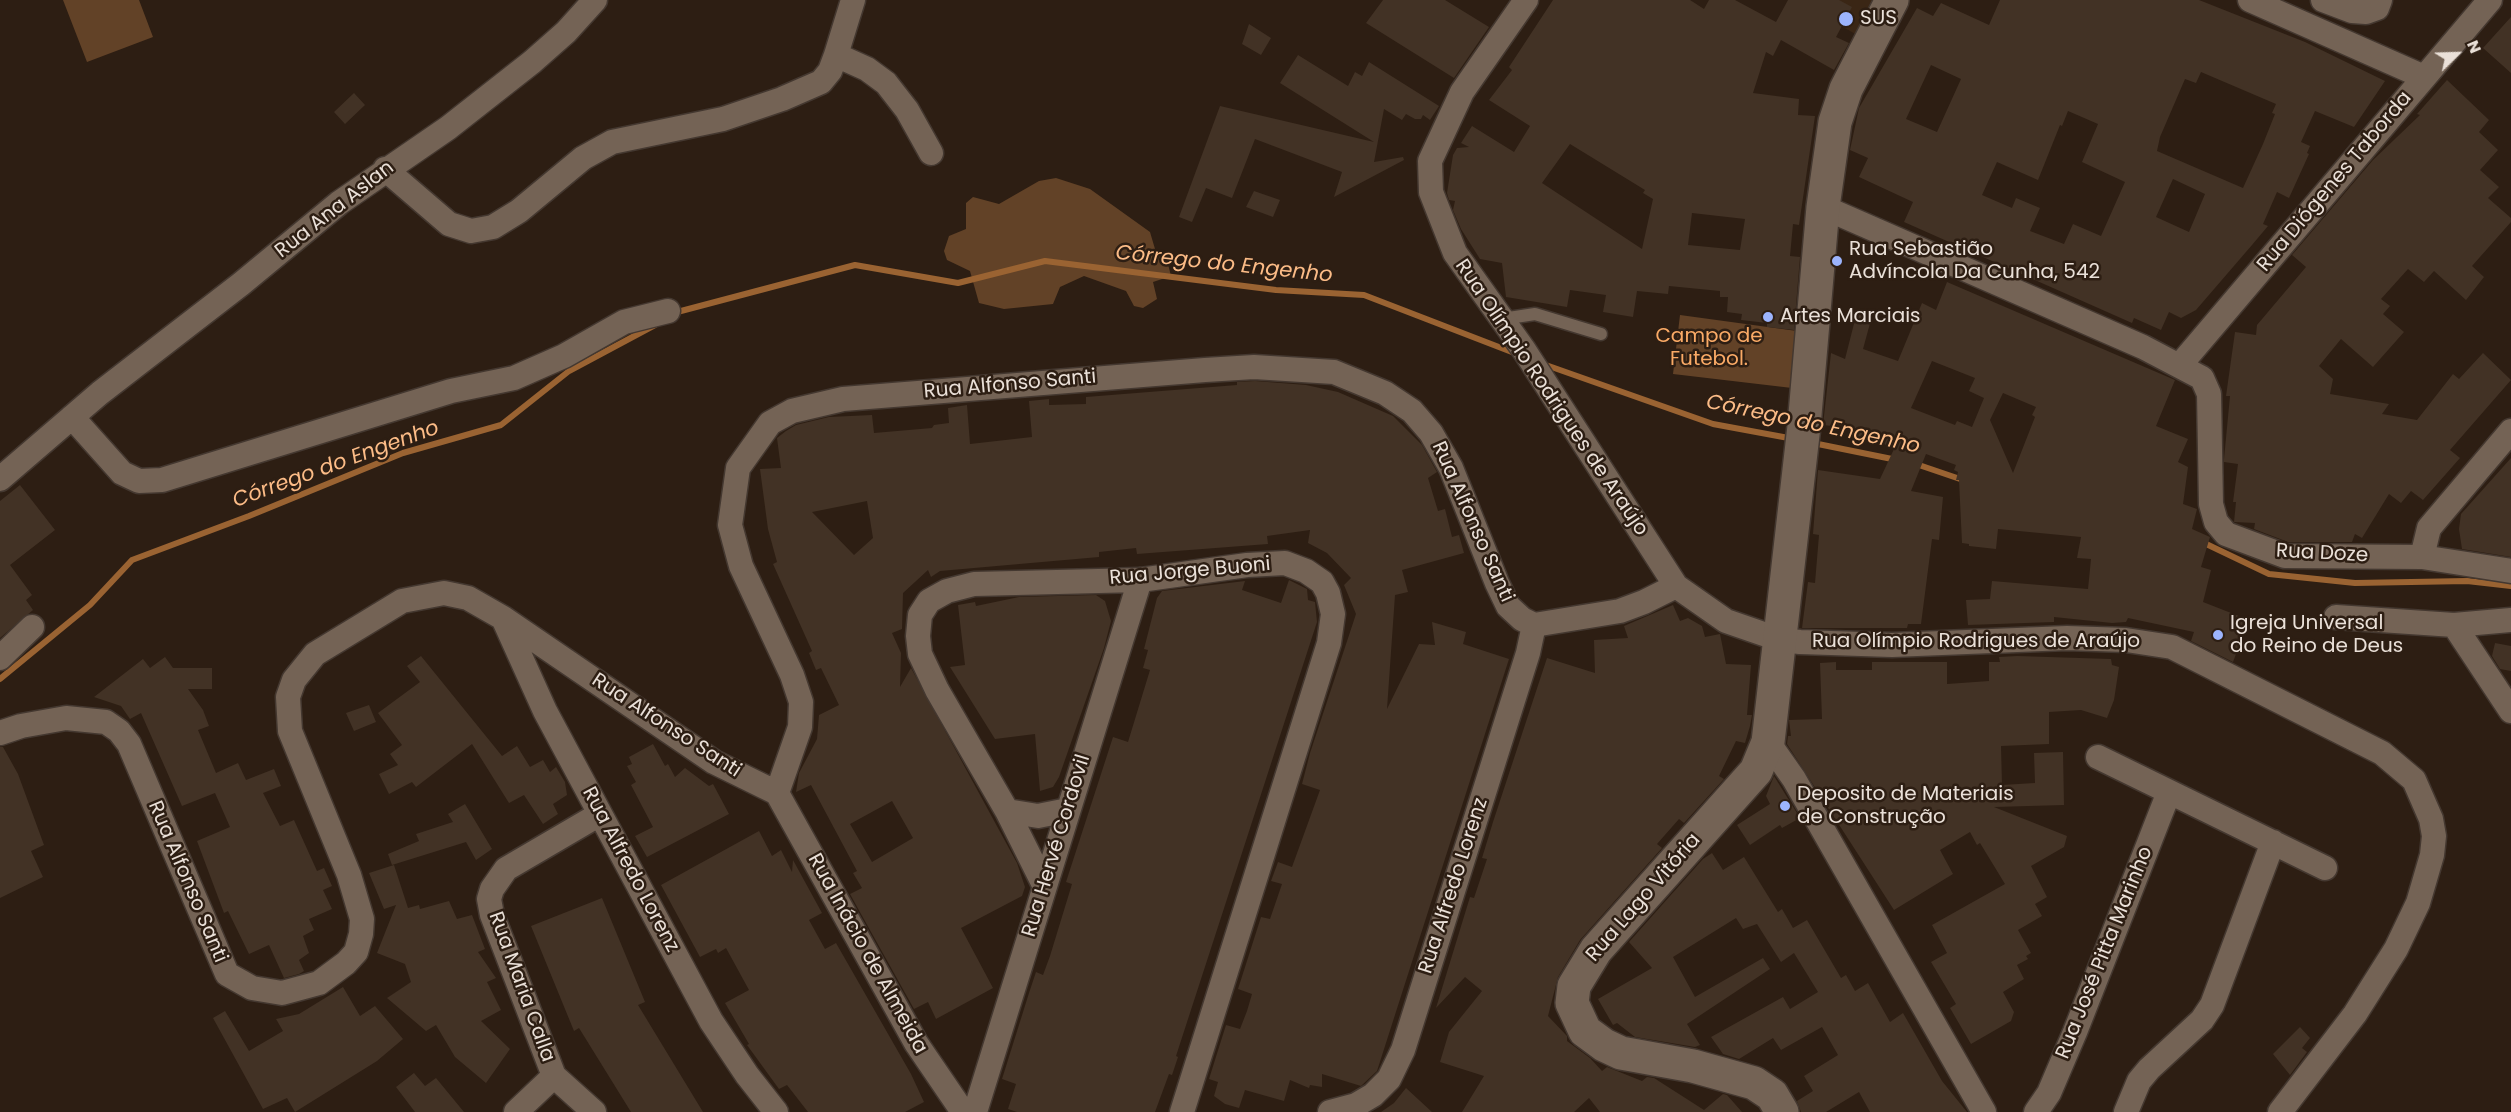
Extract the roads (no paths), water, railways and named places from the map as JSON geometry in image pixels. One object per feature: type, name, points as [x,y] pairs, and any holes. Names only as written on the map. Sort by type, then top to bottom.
[{"type":"street","name":"Rua Ana Aslan","points":[[0,479],[72,417],[385,169],[448,128],[532,62],[566,32],[595,0]]},
{"type":"street","points":[[385,169],[449,224],[461,230],[482,231],[509,219],[584,158],[612,142],[723,119],[782,99],[821,82],[830,71],[836,56],[853,0]]},
{"type":"street","name":"Rua Olímpio Rodrigues de Araújo","points":[[1526,0],[1462,92],[1439,138],[1429,173],[1436,208],[1455,253],[1524,350],[1676,586],[1726,621],[1781,640],[1892,645],[2067,638],[2126,640],[2172,647],[2382,753],[2414,780],[2431,819],[2434,836],[2432,855],[2418,903],[2396,949],[2355,1014],[2280,1112]]},
{"type":"street","name":"Rua Lago Vitória","points":[[1782,1112],[1772,1095],[1754,1083],[1693,1066],[1621,1053],[1604,1046],[1585,1031],[1572,1003],[1574,986],[1596,950],[1756,771],[1768,742],[1804,426],[1823,207],[1835,122],[1846,89],[1892,0]]},
{"type":"street","points":[[2250,0],[2424,77]]},
{"type":"street","points":[[2323,0],[2352,11],[2366,12],[2377,8],[2380,0]]},
{"type":"street","name":"Rua Diógenes Taborda","points":[[2180,365],[2490,0]]},
{"type":"street","points":[[836,56],[867,69],[886,83],[907,110],[931,153]]},
{"type":"street","points":[[1823,207],[2180,365]]},
{"type":"street","points":[[72,417],[122,473],[139,481],[162,480],[451,391],[514,378],[556,360],[624,322],[668,311]]},
{"type":"street","name":"Rua Doze","points":[[2180,365],[2202,378],[2209,394],[2211,504],[2216,522],[2226,534],[2267,552],[2285,556],[2422,557],[2511,571]]},
{"type":"street","name":"Rua Alfonso Santi","points":[[0,733],[21,726],[66,718],[106,722],[118,731],[129,744],[228,974],[252,988],[266,992],[302,990],[319,983],[346,963],[356,952],[362,920],[349,875],[290,731],[288,697],[294,680],[315,654],[402,601],[444,594],[468,598],[503,618],[714,762],[777,793],[800,727],[801,702],[792,675],[741,566],[730,525],[738,468],[770,423],[792,411],[843,399],[1215,369],[1254,367],[1334,372],[1385,393],[1412,411],[1431,433],[1452,468],[1508,606],[1522,619],[1534,624]]},
{"type":"street","points":[[2422,557],[2429,528],[2511,431]]},
{"type":"street","name":"Rua Jorge Buoni","points":[[1044,885],[1007,811],[920,654],[918,636],[920,615],[928,601],[947,591],[974,584],[1140,579],[1247,565],[1286,564],[1306,571],[1322,582],[1334,614],[1329,643],[1182,1112]]},
{"type":"street","name":"Rua Hervé Cordovil","points":[[975,1112],[1140,579]]},
{"type":"street","points":[[1534,624],[1620,611],[1676,586]]},
{"type":"street","points":[[2336,617],[2454,625],[2511,620]]},
{"type":"street","name":"Rua Alfredo Lorenz","points":[[503,618],[528,676],[711,1021],[747,1075],[776,1112]]},
{"type":"street","name":"Rua Alfredo Lorenz","points":[[1330,1112],[1356,1105],[1373,1095],[1389,1079],[1403,1050],[1528,653],[1534,624]]},
{"type":"street","points":[[2454,625],[2511,711]]},
{"type":"street","points":[[0,658],[32,627]]},
{"type":"street","points":[[1768,742],[1794,779],[1984,1112]]},
{"type":"street","points":[[2098,757],[2325,868]]},
{"type":"street","name":"Rua José Pitta Marinho","points":[[2036,1112],[2049,1093],[2075,1032],[2169,792]]},
{"type":"street","name":"Rua Inácio de Almeida","points":[[777,793],[916,1043],[963,1112]]},
{"type":"street","points":[[1007,811],[1038,816],[1068,810]]},
{"type":"street","name":"Rua Maria Calla","points":[[554,1076],[492,915],[489,899],[492,889],[506,868],[600,814]]},
{"type":"street","points":[[2126,1112],[2139,1081],[2202,1020],[2212,1005],[2273,842]]},
{"type":"street","points":[[516,1112],[554,1076],[594,1112]]},
{"type":"lane","points":[[1502,319],[1535,315],[1601,334]]},
{"type":"waterway","name":"Córrego do Engenho","points":[[672,316],[681,311],[855,265],[958,283],[1045,261],[1276,290],[1364,295],[1517,354]]},
{"type":"waterway","name":"Córrego do Engenho","points":[[0,679],[90,605],[132,560],[249,516],[403,453],[501,425],[569,371],[655,325]]},
{"type":"waterway","name":"Córrego do Engenho","points":[[1543,364],[1713,424],[1794,439]]},
{"type":"waterway","name":"Córrego do Engenho","points":[[1813,443],[1897,460]]},
{"type":"waterway","name":"Córrego do Engenho","points":[[1916,464],[1963,480]]},
{"type":"waterway","name":"Córrego do Engenho","points":[[2202,542],[2269,574],[2355,583],[2467,581],[2511,586]]},
{"type":"place","name":"SUS","points":[[1846,19]]},
{"type":"place","name":"Rua Sebastião Advíncola Da Cunha, 542","points":[[1837,261]]},
{"type":"place","name":"Artes Marciais","points":[[1768,317]]},
{"type":"place","name":"Igreja Universal do Reino de Deus","points":[[2218,635]]},
{"type":"place","name":"Deposito de Materiais de Construção","points":[[1785,806]]},
{"type":"park label","name":"Campo de Futebol.","points":[[1709,348]]}]
